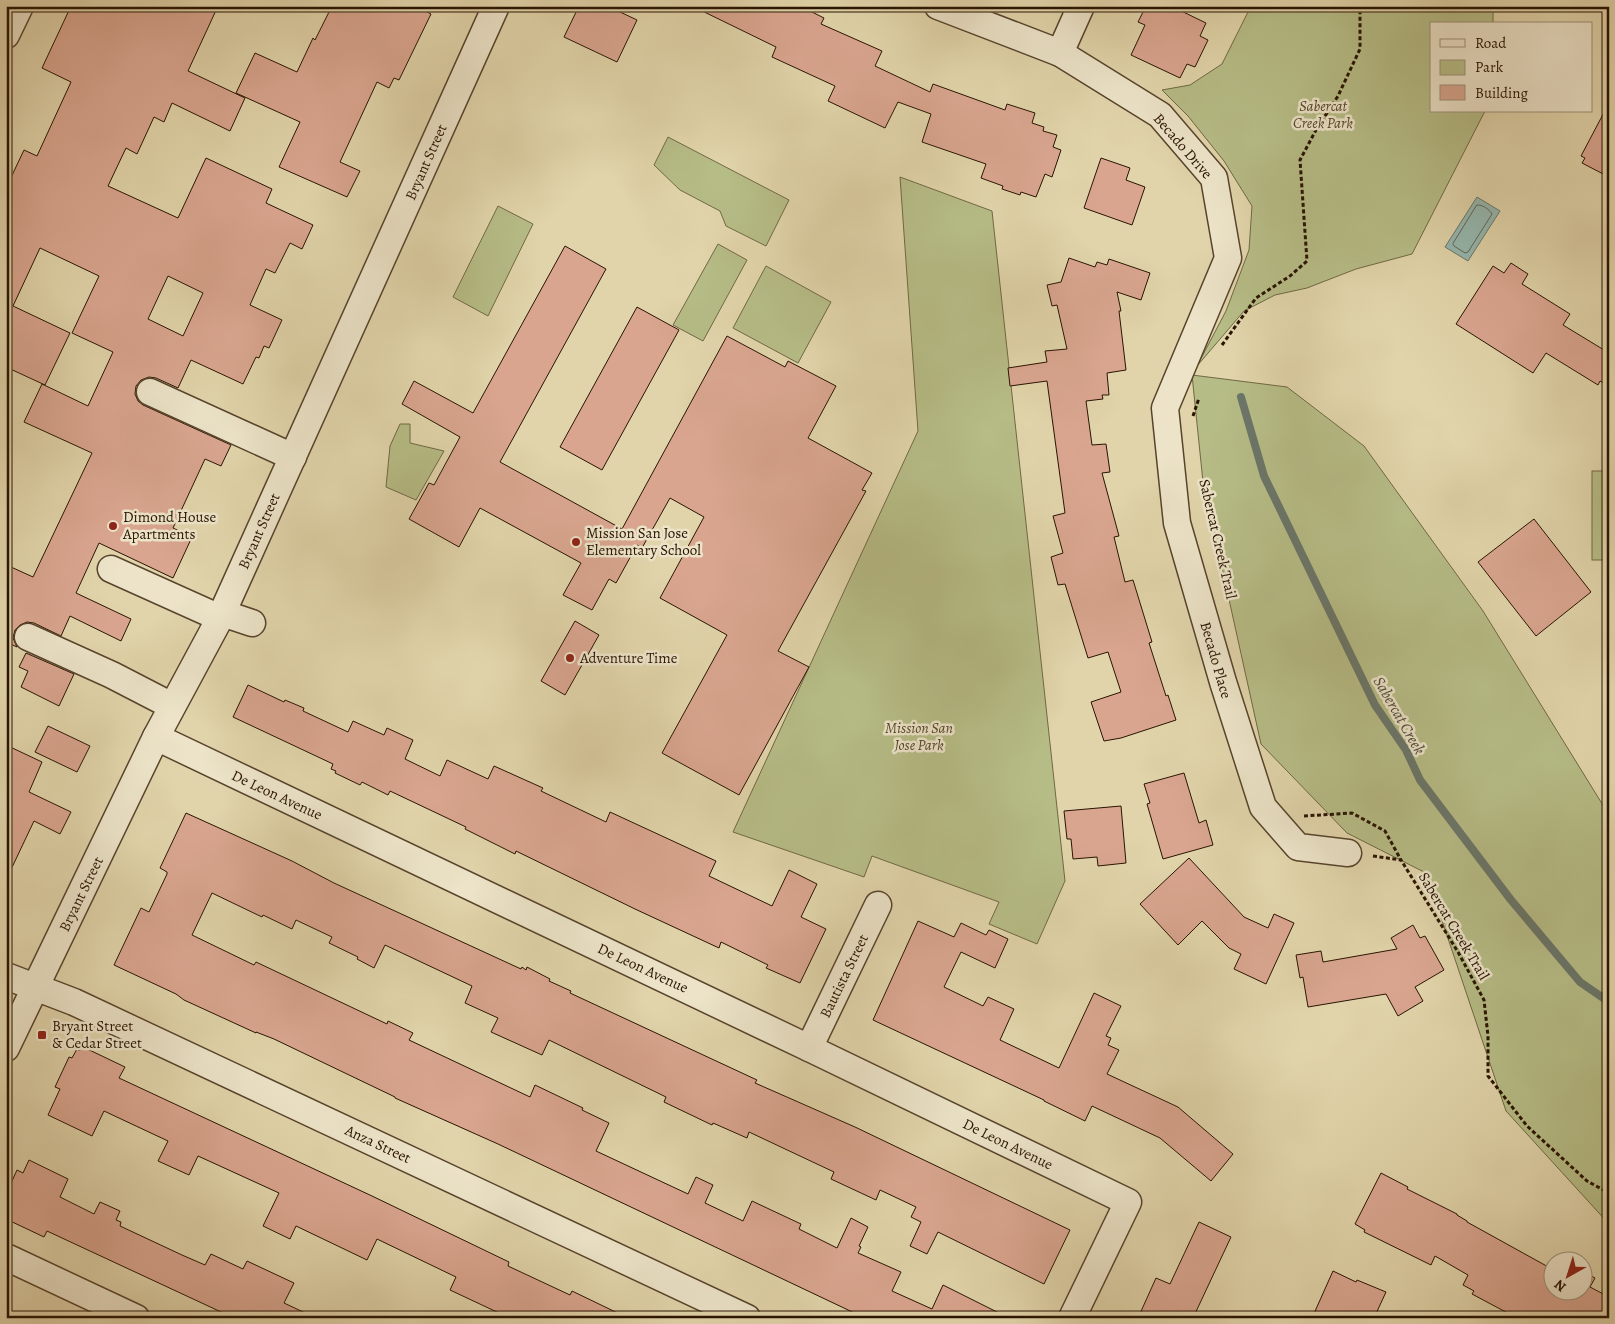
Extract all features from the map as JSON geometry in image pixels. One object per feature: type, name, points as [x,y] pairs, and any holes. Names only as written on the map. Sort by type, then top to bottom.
[{"type":"street","points":[[6,35],[20,6]]},
{"type":"street","name":"Bryant Street","points":[[6,1048],[156,737],[221,616],[496,6]]},
{"type":"street","name":"Becado Drive","points":[[938,6],[1060,53],[1160,115],[1214,178],[1228,258],[1165,408]]},
{"type":"street","points":[[1060,53],[1082,6]]},
{"type":"street","points":[[150,392],[293,457]]},
{"type":"street","name":"Becado Place","points":[[1165,408],[1177,523],[1222,682],[1263,807],[1298,847],[1348,853]]},
{"type":"street","points":[[111,569],[221,616],[252,623]]},
{"type":"street","points":[[28,637],[172,706]]},
{"type":"street","name":"De Leon Avenue","points":[[156,737],[1128,1202],[1072,1318]]},
{"type":"street","name":"Bautista Street","points":[[809,1048],[878,905]]},
{"type":"street","name":"Anza Street","points":[[6,976],[74,1002],[747,1318]]},
{"type":"street","points":[[6,1257],[136,1318]]},
{"type":"path","points":[[1220,347],[1256,298],[1290,276],[1307,261],[1300,160],[1316,130],[1338,96],[1360,49],[1360,6]]},
{"type":"path","points":[[1192,420],[1202,392]]},
{"type":"path","name":"Sabercat Creek Trail","points":[[1300,816],[1352,814],[1385,831],[1458,952],[1484,1000],[1488,1036],[1488,1076],[1527,1126],[1587,1181],[1609,1193]]},
{"type":"path","points":[[1348,853],[1401,860]]},
{"type":"green space","name":"Sabercat Creek Park","points":[[1251,6],[1493,6],[1493,22],[1430,22],[1430,112],[1484,112],[1412,254],[1356,269],[1307,288],[1275,295],[1244,311],[1197,366],[1226,311],[1249,250],[1252,206],[1224,161],[1188,116],[1162,90],[1190,85],[1222,64]]},
{"type":"green space","points":[[668,137],[789,200],[766,246],[726,226],[720,211],[680,190],[654,165]]},
{"type":"green space","name":"Mission San Jose Park","points":[[900,177],[992,211],[1065,881],[1037,944],[989,924],[999,902],[872,856],[864,877],[733,832],[918,431]]},
{"type":"green space","points":[[498,206],[533,224],[488,316],[453,297]]},
{"type":"green space","points":[[718,244],[747,260],[703,341],[673,325]]},
{"type":"green space","points":[[766,266],[831,302],[798,363],[733,328]]},
{"type":"green space","points":[[1192,375],[1287,387],[1364,446],[1483,611],[1609,815],[1609,1224],[1506,1111],[1426,873],[1347,833],[1261,744],[1203,482]]},
{"type":"green space","points":[[400,424],[410,424],[410,443],[444,451],[416,500],[386,487],[390,446]]},
{"type":"green space","points":[[1592,471],[1609,471],[1609,560],[1592,560]]},
{"type":"water","points":[[1477,197],[1500,211],[1468,261],[1445,247]]},
{"type":"building","points":[[71,6],[218,6],[188,71],[245,98],[230,131],[172,103],[164,122],[154,117],[137,154],[126,148],[108,186],[178,218],[206,158],[272,189],[266,203],[313,225],[302,249],[290,243],[275,273],[266,269],[250,305],[282,320],[269,348],[264,346],[259,358],[256,357],[243,384],[191,360],[178,388],[156,378],[149,377],[141,380],[136,386],[135,394],[138,401],[143,405],[231,445],[221,466],[205,459],[173,528],[192,537],[173,578],[99,543],[76,593],[131,619],[121,641],[70,616],[61,636],[34,623],[27,622],[20,625],[15,630],[13,638],[17,647],[6,642],[6,578],[11,567],[33,577],[92,453],[24,422],[42,384],[88,406],[113,352],[72,333],[99,276],[40,248],[13,306],[70,333],[45,385],[6,367],[6,188],[24,150],[37,156],[71,82],[42,68]],"holes":[[[168,276],[203,293],[183,336],[148,319]]]},
{"type":"building","points":[[332,6],[416,6],[431,14],[399,80],[394,78],[389,88],[377,82],[340,162],[360,171],[347,197],[279,167],[300,122],[236,93],[255,53],[297,72],[313,38],[315,40]]},
{"type":"building","points":[[579,6],[621,6],[618,11],[637,20],[617,62],[564,37]]},
{"type":"building","points":[[692,6],[800,6],[824,18],[821,24],[882,51],[875,66],[930,92],[933,84],[1005,110],[1007,104],[1035,113],[1032,123],[1044,127],[1043,131],[1057,135],[1053,147],[1061,150],[1052,177],[1045,174],[1036,197],[1021,192],[1020,195],[1002,189],[1003,186],[981,178],[986,164],[922,142],[931,114],[898,102],[885,128],[828,101],[835,86],[772,57],[776,47]]},
{"type":"building","points":[[1146,6],[1171,6],[1206,23],[1200,36],[1208,40],[1195,67],[1187,64],[1180,78],[1131,55],[1145,25],[1138,22]]},
{"type":"building","points":[[1609,103],[1609,177],[1582,163],[1585,158],[1581,156]]},
{"type":"building","points":[[1101,158],[1130,168],[1126,180],[1145,187],[1132,225],[1084,208]]},
{"type":"building","points":[[565,246],[606,269],[500,462],[622,529],[727,336],[785,367],[788,361],[836,386],[808,438],[872,473],[862,490],[866,491],[778,651],[809,667],[739,795],[662,753],[727,635],[660,598],[704,517],[670,498],[642,548],[637,545],[616,583],[609,579],[592,610],[563,595],[581,563],[480,508],[459,547],[409,519],[429,483],[434,485],[460,437],[402,404],[414,381],[473,413]]},
{"type":"building","points":[[1069,258],[1095,267],[1097,262],[1107,265],[1109,259],[1150,273],[1141,300],[1117,292],[1121,311],[1119,311],[1126,370],[1107,373],[1109,395],[1102,395],[1103,399],[1086,401],[1092,445],[1106,444],[1110,472],[1102,473],[1119,536],[1114,537],[1125,582],[1133,580],[1152,642],[1149,643],[1176,720],[1121,738],[1104,741],[1091,702],[1121,692],[1108,652],[1088,658],[1065,584],[1058,585],[1051,557],[1063,553],[1053,516],[1065,513],[1047,381],[1010,386],[1008,368],[1047,362],[1045,351],[1067,349],[1057,305],[1052,306],[1047,285],[1061,282]]},
{"type":"building","points":[[1511,263],[1528,274],[1522,284],[1570,314],[1563,325],[1609,353],[1609,386],[1600,381],[1598,385],[1546,353],[1533,373],[1456,324],[1493,266],[1504,273]]},
{"type":"building","points":[[637,307],[679,330],[602,470],[560,447]]},
{"type":"building","points":[[1534,519],[1591,592],[1536,636],[1478,562]]},
{"type":"building","name":"Adventure Time","points":[[575,621],[599,635],[565,695],[541,681]]},
{"type":"building","points":[[26,653],[74,674],[59,706],[21,687],[28,671],[19,667]]},
{"type":"building","points":[[248,685],[284,702],[285,700],[304,708],[303,711],[348,732],[353,721],[384,735],[387,728],[413,740],[405,759],[440,776],[447,760],[488,779],[494,766],[543,788],[541,791],[606,822],[610,812],[716,861],[709,876],[772,906],[789,870],[817,884],[801,917],[826,929],[800,983],[766,968],[768,965],[721,942],[719,948],[516,851],[515,854],[465,829],[466,827],[390,791],[388,795],[362,782],[360,785],[335,773],[336,771],[331,769],[333,764],[233,717]]},
{"type":"building","points":[[48,726],[90,746],[77,772],[35,752]]},
{"type":"building","points":[[6,745],[42,762],[29,792],[71,812],[60,834],[34,821],[6,880]]},
{"type":"building","points":[[1184,773],[1199,823],[1206,820],[1213,845],[1163,859],[1147,804],[1150,803],[1144,784]]},
{"type":"building","points":[[1121,806],[1126,863],[1098,866],[1097,857],[1073,859],[1071,839],[1067,839],[1064,811]]},
{"type":"building","points":[[186,813],[521,969],[522,967],[526,970],[527,967],[550,979],[549,981],[571,991],[570,993],[757,1080],[755,1083],[855,1127],[1070,1230],[1044,1284],[938,1232],[927,1254],[910,1246],[921,1222],[911,1217],[916,1207],[880,1190],[876,1200],[831,1179],[834,1172],[749,1132],[747,1138],[713,1123],[712,1125],[664,1102],[666,1097],[549,1040],[542,1055],[491,1032],[498,1018],[465,1003],[472,986],[385,945],[374,968],[357,959],[358,957],[329,943],[332,937],[296,920],[292,929],[212,893],[192,935],[254,965],[256,962],[387,1024],[388,1021],[413,1033],[409,1040],[530,1097],[535,1085],[583,1108],[582,1110],[609,1123],[596,1151],[688,1194],[696,1177],[713,1185],[705,1203],[743,1221],[752,1201],[801,1224],[799,1229],[837,1248],[851,1218],[868,1227],[859,1246],[861,1247],[858,1253],[901,1272],[892,1291],[932,1309],[943,1285],[1009,1318],[865,1318],[498,1144],[395,1098],[274,1039],[256,1033],[184,1000],[176,994],[114,965],[141,908],[149,912],[167,874],[167,872],[160,868]]},
{"type":"building","points":[[1189,858],[1244,917],[1268,928],[1274,914],[1294,923],[1266,984],[1234,969],[1241,954],[1229,948],[1202,921],[1178,945],[1140,904]]},
{"type":"building","points":[[918,921],[954,937],[961,923],[986,935],[989,930],[1008,939],[995,968],[961,952],[944,987],[983,1006],[988,997],[1014,1009],[1000,1040],[1059,1068],[1094,993],[1121,1006],[1106,1036],[1111,1038],[1108,1045],[1119,1050],[1107,1074],[1178,1107],[1233,1154],[1211,1181],[1160,1138],[1092,1106],[1085,1121],[873,1020]]},
{"type":"building","points":[[1413,925],[1420,938],[1425,936],[1444,970],[1415,987],[1423,1001],[1398,1016],[1386,994],[1308,1007],[1303,977],[1300,978],[1296,955],[1321,951],[1323,962],[1397,949],[1391,938]]},
{"type":"building","points":[[81,1046],[125,1067],[119,1078],[509,1262],[508,1266],[570,1295],[572,1291],[628,1318],[496,1318],[499,1313],[450,1290],[456,1277],[377,1239],[367,1260],[296,1226],[290,1239],[263,1226],[279,1193],[198,1156],[189,1175],[158,1161],[168,1141],[104,1111],[92,1136],[48,1115],[60,1089],[55,1087],[69,1057],[72,1058]]},
{"type":"building","points":[[29,1160],[68,1179],[60,1197],[94,1214],[100,1202],[120,1211],[116,1220],[121,1222],[120,1226],[182,1255],[205,1265],[211,1254],[243,1269],[247,1261],[294,1283],[284,1303],[316,1318],[234,1318],[47,1231],[44,1237],[6,1219],[6,1194],[17,1170],[23,1173]]},
{"type":"building","points":[[1381,1173],[1542,1263],[1542,1302],[1592,1302],[1592,1288],[1609,1297],[1609,1318],[1517,1318],[1472,1294],[1474,1291],[1463,1285],[1468,1275],[1435,1256],[1431,1265],[1364,1232],[1365,1230],[1355,1224]]},
{"type":"building","points":[[1199,1222],[1231,1237],[1193,1318],[1138,1318],[1156,1278],[1170,1284]]},
{"type":"building","points":[[1333,1271],[1356,1282],[1357,1280],[1386,1292],[1374,1318],[1312,1318]]},
{"type":"waterway","name":"Sabercat Creek","points":[[1241,397],[1264,476],[1375,705],[1406,750],[1420,780],[1511,900],[1580,982],[1609,1002]]},
{"type":"place","name":"Dimond House Apartments","points":[[113,526]]},
{"type":"place","name":"Mission San Jose Elementary School","points":[[576,542]]},
{"type":"place","name":"Adventure Time","points":[[570,658]]},
{"type":"place","name":"Bryant Street & Cedar Street","points":[[42,1035]]}]
